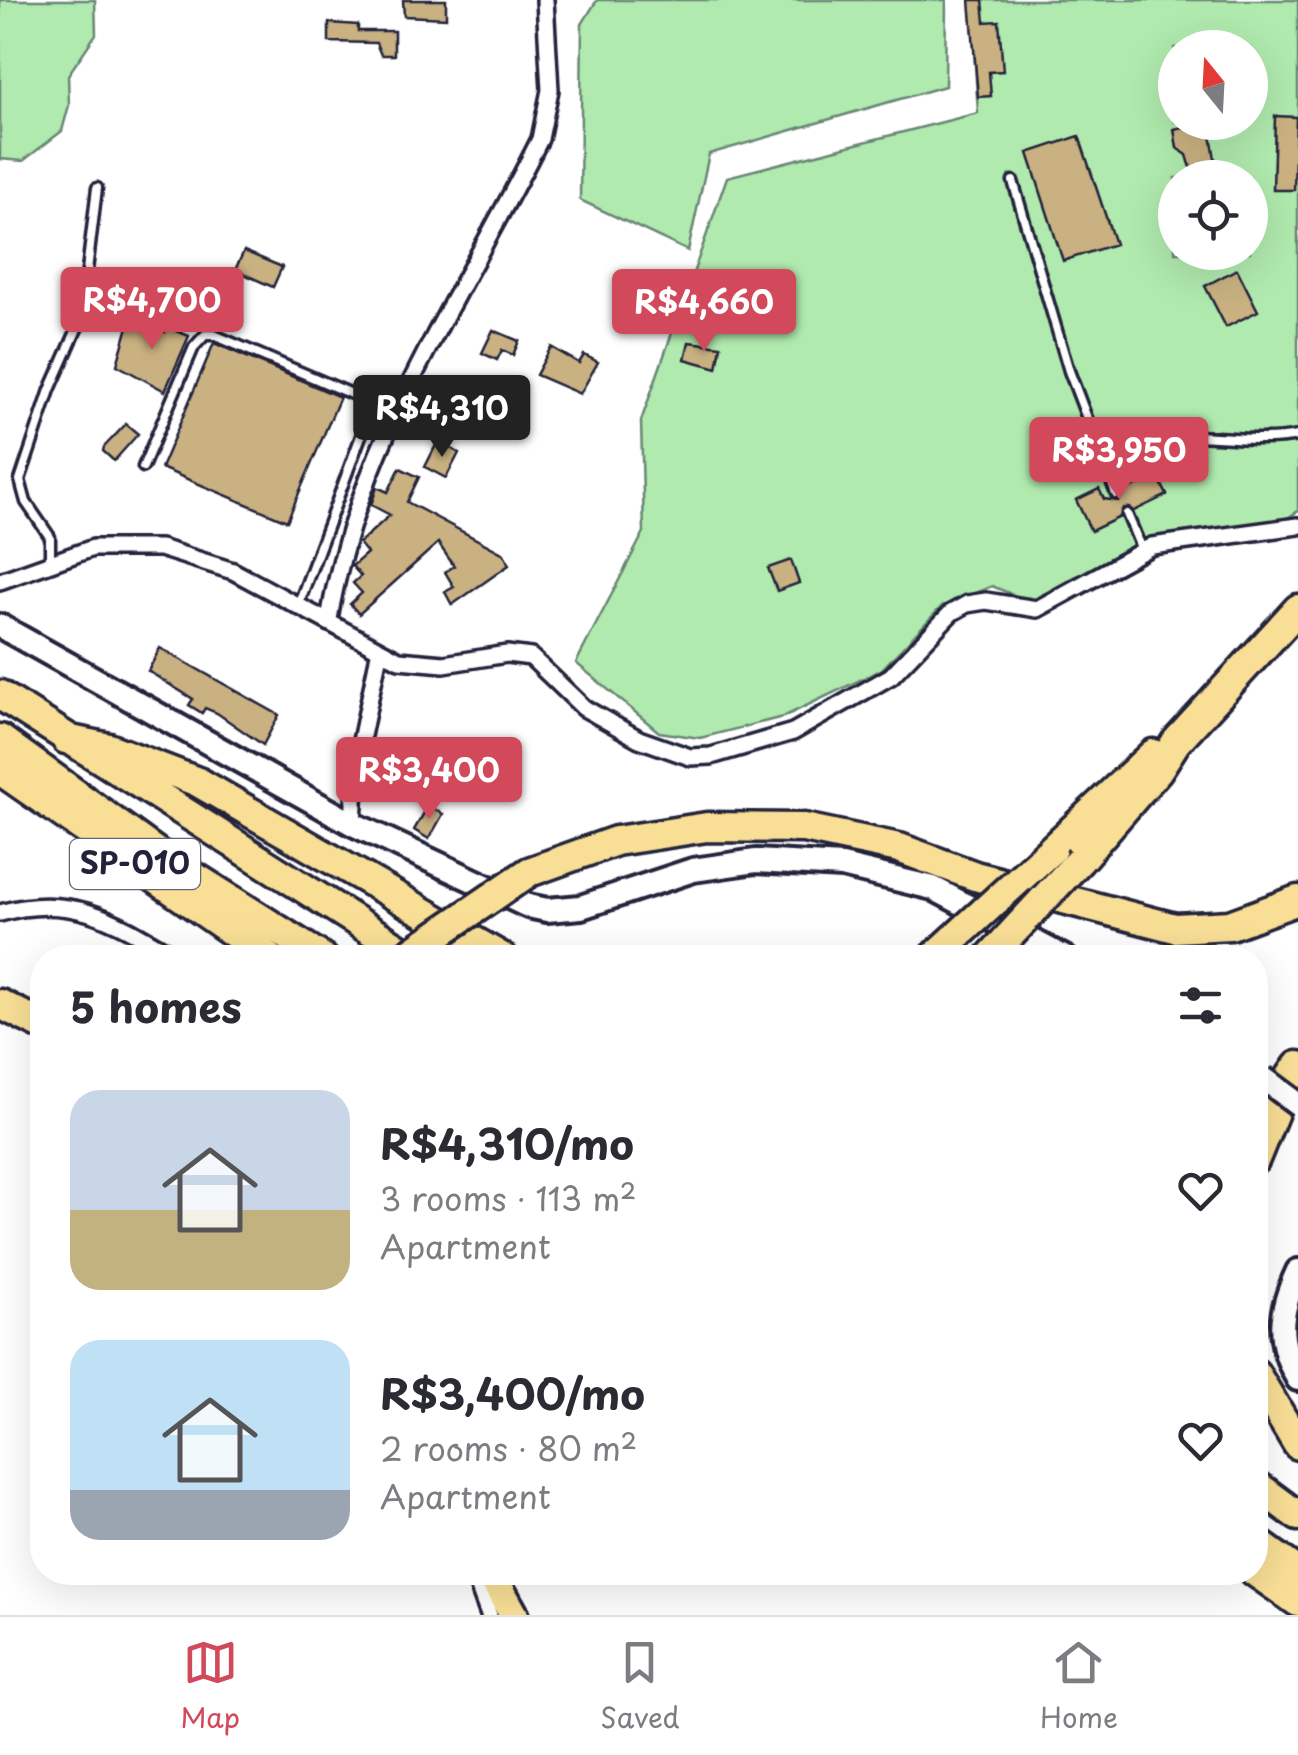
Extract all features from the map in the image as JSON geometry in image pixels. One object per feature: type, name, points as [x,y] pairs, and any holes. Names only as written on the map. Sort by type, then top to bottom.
[{"type":"highway","points":[[1001,945],[1080,860],[1176,742],[1298,609]]},
{"type":"highway","points":[[0,695],[393,945]]},
{"type":"highway","points":[[66,738],[109,748],[198,782],[480,945]]},
{"type":"highway","name":"SP-010","points":[[0,739],[157,853],[302,945]]},
{"type":"highway","points":[[947,945],[1146,758],[1176,742]]},
{"type":"highway","name":"SP-010","points":[[0,770],[251,945]]},
{"type":"highway","points":[[422,945],[530,872],[616,841],[707,827],[804,828],[900,848],[975,876],[1175,928],[1230,925],[1298,900]]},
{"type":"highway","points":[[0,1004],[30,1018]]},
{"type":"highway","points":[[1268,1127],[1298,1066]]},
{"type":"highway","points":[[1268,1395],[1298,1445]]},
{"type":"highway","points":[[1268,1494],[1298,1516]]},
{"type":"highway","points":[[1268,1550],[1298,1572]]},
{"type":"highway","points":[[1268,1581],[1298,1602]]},
{"type":"highway","points":[[497,1585],[514,1615]]},
{"type":"street","points":[[329,620],[347,542],[397,407],[540,138],[550,90],[545,0]]},
{"type":"street","points":[[0,582],[50,560],[93,548],[160,548],[233,571],[329,620],[379,654],[399,660],[444,664],[507,654],[531,657],[576,702],[639,739],[690,757],[711,756],[794,732],[891,676],[951,613],[967,604],[986,602],[1036,609],[1142,550],[1293,528]]},
{"type":"street","points":[[0,626],[353,824],[528,906],[547,910],[580,907],[693,870],[756,861],[842,866],[933,888],[1040,945]]},
{"type":"street","points":[[353,824],[356,765],[379,654]]},
{"type":"street","points":[[0,913],[30,906],[84,908],[154,945]]},
{"type":"street","points":[[1268,1082],[1298,1104]]},
{"type":"street","points":[[1298,1271],[1282,1308],[1285,1356],[1298,1379]]},
{"type":"street","points":[[477,1585],[489,1615]]},
{"type":"lane","points":[[1013,181],[1069,372],[1116,494]]},
{"type":"lane","points":[[50,560],[50,537],[26,502],[20,480],[50,390],[81,320],[97,188]]},
{"type":"lane","points":[[143,467],[194,347],[205,335],[214,335],[361,398],[368,418],[298,603]]},
{"type":"lane","points":[[1104,466],[1118,452],[1160,436],[1298,436]]},
{"type":"lane","points":[[1128,514],[1142,550]]},
{"type":"green space","points":[[0,0],[95,0],[96,34],[68,75],[69,105],[62,131],[23,161],[0,159]]},
{"type":"green space","points":[[597,0],[946,0],[945,86],[709,154],[688,251],[580,200],[582,24]]},
{"type":"green space","points":[[971,0],[1298,0],[1298,511],[1267,527],[1249,531],[1143,545],[1031,602],[992,586],[942,606],[881,670],[783,717],[700,738],[659,732],[576,663],[644,532],[641,421],[727,177],[978,113]]},
{"type":"building","points":[[403,0],[446,0],[446,18],[404,16]]},
{"type":"building","points":[[970,0],[983,0],[985,22],[999,21],[1003,71],[989,72],[991,96],[978,97]]},
{"type":"building","points":[[329,23],[358,25],[358,31],[394,31],[394,55],[381,55],[376,43],[329,42]]},
{"type":"building","points":[[1275,116],[1296,117],[1294,190],[1273,190]]},
{"type":"building","points":[[1079,136],[1115,244],[1063,261],[1028,153]]},
{"type":"building","points":[[1176,140],[1212,140],[1215,160],[1189,160],[1177,148]]},
{"type":"building","points":[[244,251],[282,267],[273,287],[235,270]]},
{"type":"building","points":[[1238,270],[1258,311],[1226,327],[1205,286]]},
{"type":"building","points":[[131,316],[165,332],[167,327],[189,336],[165,391],[117,365]]},
{"type":"building","points":[[493,330],[519,341],[513,355],[502,350],[497,360],[482,353]]},
{"type":"building","points":[[689,342],[721,346],[717,368],[685,359]]},
{"type":"building","points":[[214,343],[340,397],[287,521],[161,468]]},
{"type":"building","points":[[551,347],[579,363],[584,355],[598,362],[580,394],[536,375]]},
{"type":"building","points":[[126,424],[138,434],[114,461],[103,451],[104,447]]},
{"type":"building","points":[[438,441],[459,453],[446,478],[425,467]]},
{"type":"building","points":[[400,468],[419,477],[407,502],[504,554],[509,565],[452,605],[445,592],[454,587],[445,572],[454,566],[438,543],[359,614],[350,604],[362,593],[353,583],[361,576],[352,566],[367,553],[359,543],[390,515],[371,505],[377,487],[388,492]]},
{"type":"building","points":[[1157,475],[1167,495],[1134,511],[1123,508],[1120,517],[1091,531],[1076,500],[1099,489],[1104,499],[1118,501],[1123,491]]},
{"type":"building","points":[[791,560],[799,583],[777,591],[768,568]]},
{"type":"building","points":[[160,648],[279,715],[263,745],[217,713],[205,708],[202,713],[189,705],[193,699],[148,671]]},
{"type":"building","points":[[428,806],[443,814],[429,839],[414,830]]}]
